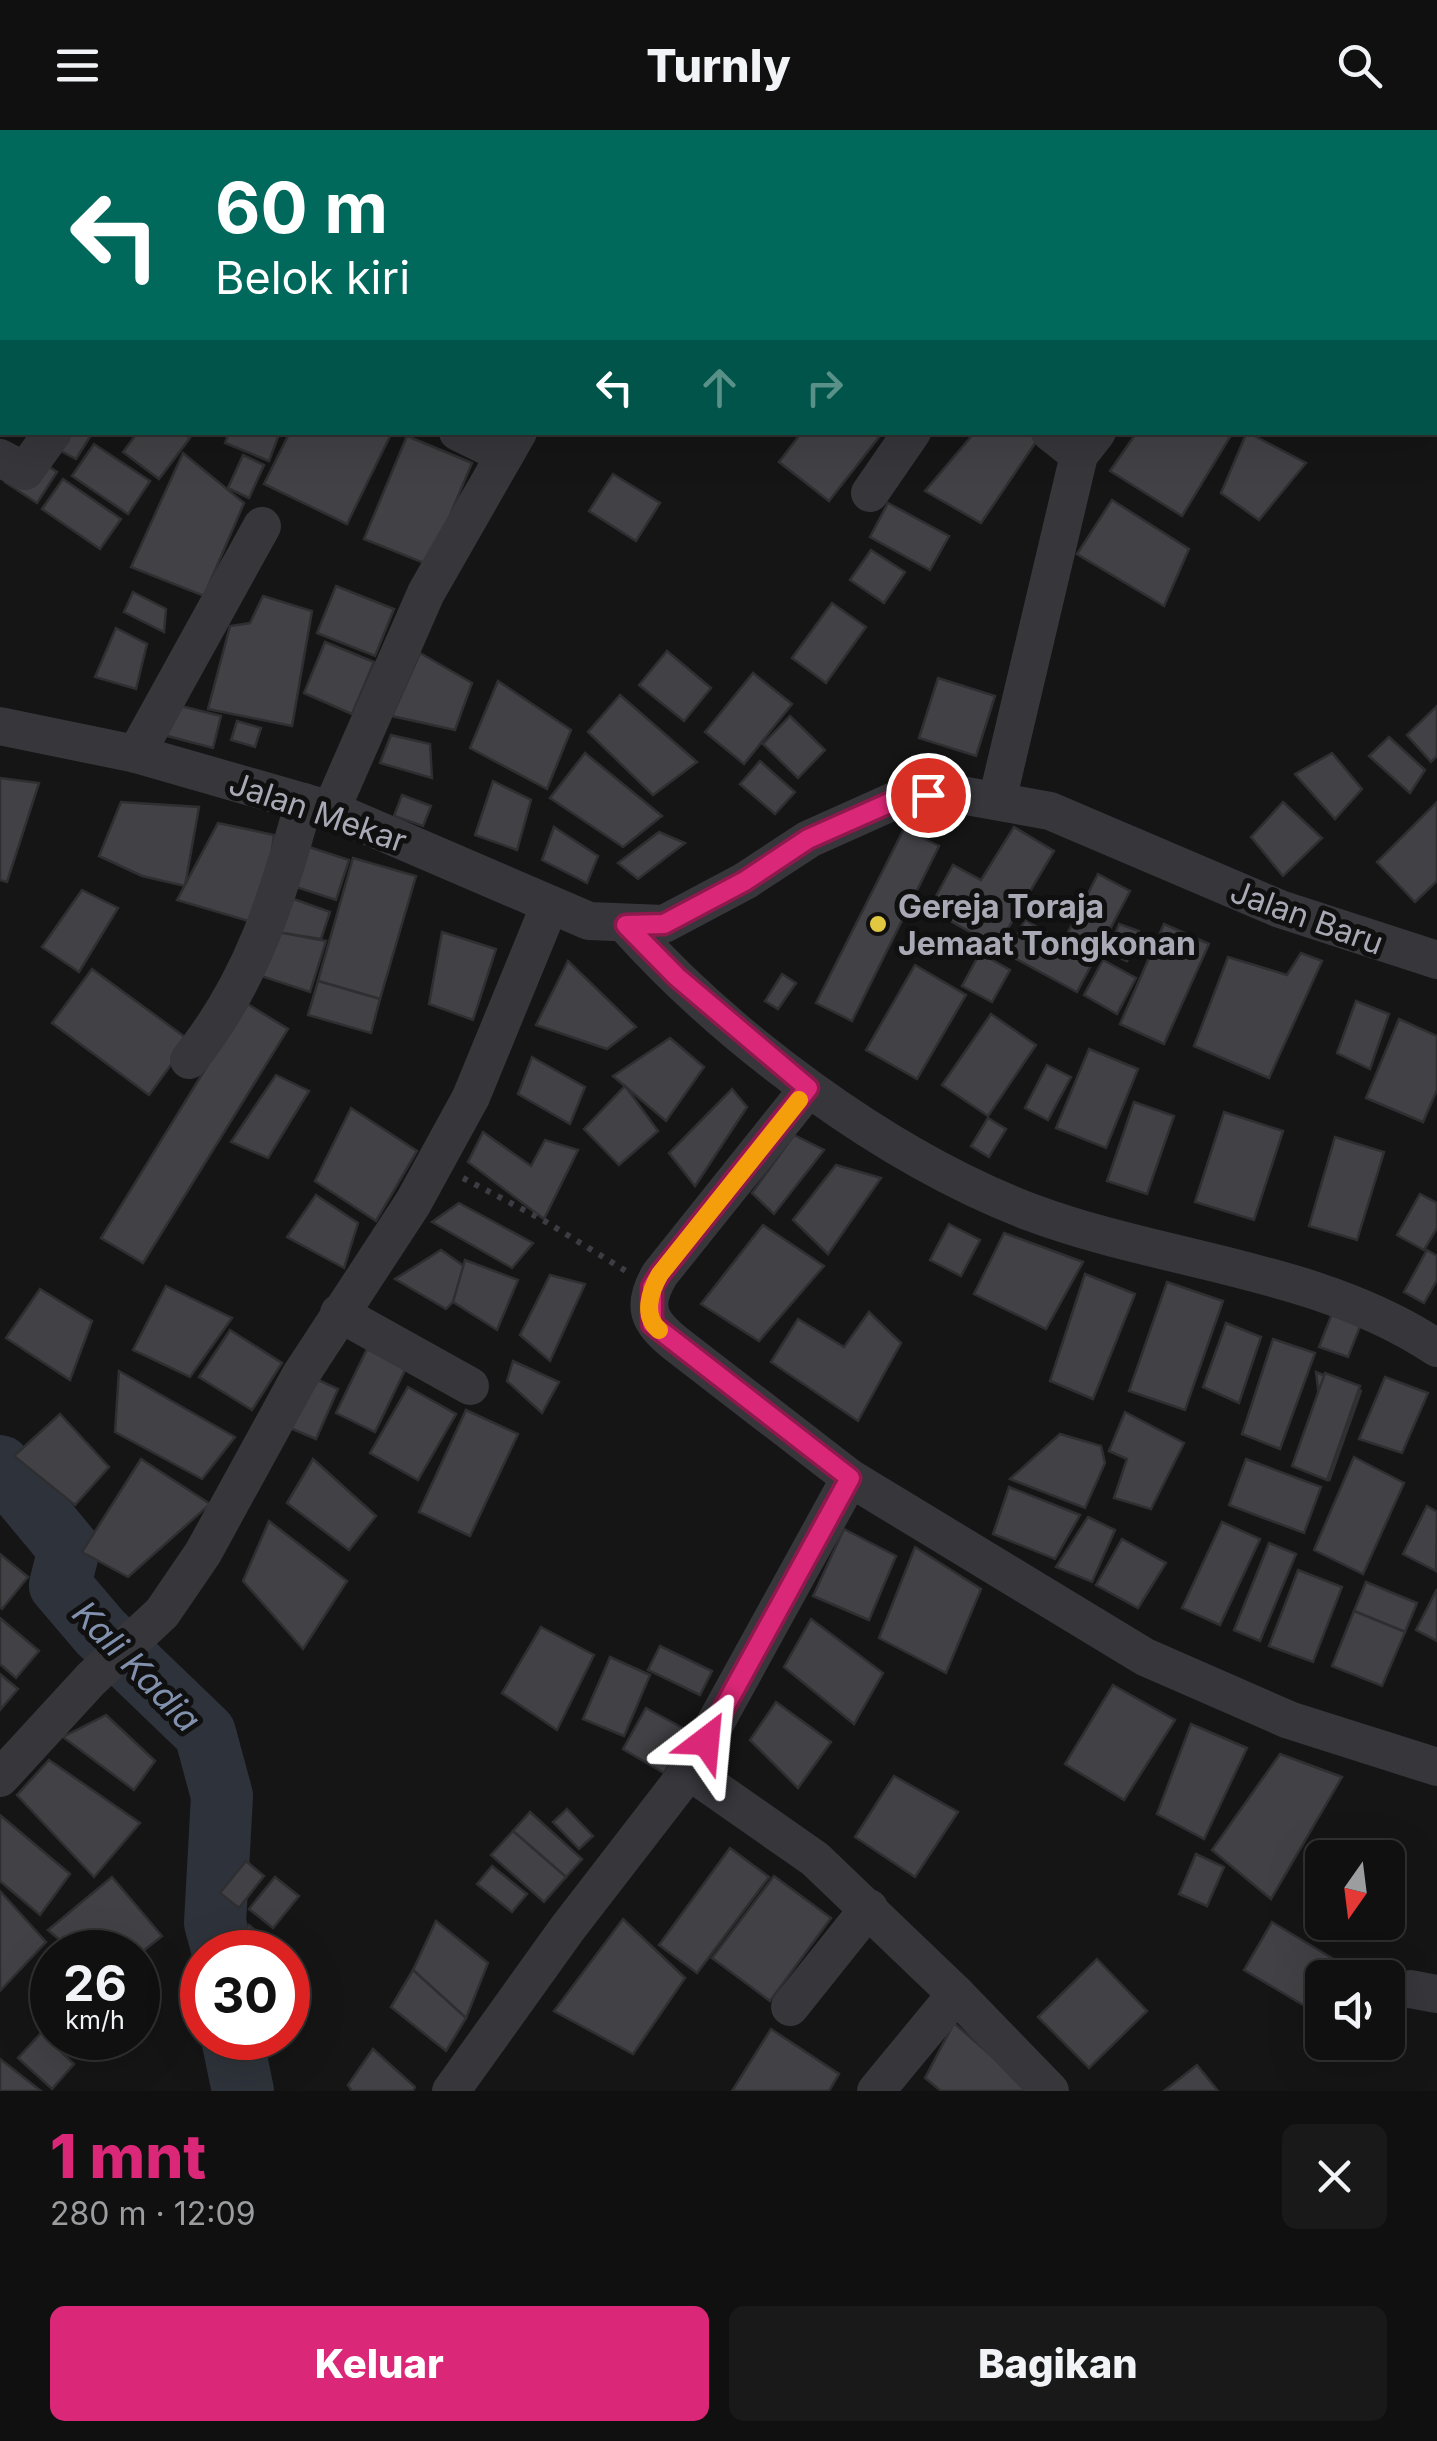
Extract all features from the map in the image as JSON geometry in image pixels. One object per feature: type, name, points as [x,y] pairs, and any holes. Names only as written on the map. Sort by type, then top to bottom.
[{"type":"street","points":[[0,458],[25,471],[51,435]]},
{"type":"street","points":[[190,1060],[234,997],[257,954],[318,806],[405,635],[512,444],[472,435]]},
{"type":"street","points":[[870,493],[910,435]]},
{"type":"street","points":[[998,800],[1075,440]]},
{"type":"street","points":[[136,754],[262,526]]},
{"type":"street","name":"Jalan Mekar","points":[[0,726],[136,754],[318,806],[549,907],[589,921],[626,925]]},
{"type":"street","name":"Jalan Baru","points":[[626,925],[664,924],[695,910],[808,839],[905,796],[950,794],[1050,812],[1194,876],[1432,954]]},
{"type":"street","points":[[0,1778],[91,1679],[162,1612],[203,1553],[300,1376],[434,1164],[471,1097],[549,907]]},
{"type":"street","points":[[626,925],[677,977],[808,1088],[910,1155],[1031,1212],[1309,1290],[1380,1314],[1437,1348]]},
{"type":"street","points":[[808,1088],[652,1287],[652,1324],[850,1478],[1145,1656],[1290,1720],[1437,1767]]},
{"type":"street","points":[[339,1313],[470,1386]]},
{"type":"street","points":[[451,2091],[567,1929],[690,1771],[850,1478]]},
{"type":"street","points":[[690,1771],[815,1859],[1050,2091]]},
{"type":"street","points":[[790,2007],[868,1908]]},
{"type":"street","points":[[876,2091],[956,1994]]},
{"type":"path","points":[[434,1164],[543,1220],[652,1287]]},
{"type":"building","points":[[31,435],[91,435],[76,459]]},
{"type":"building","points":[[136,435],[190,438],[159,479],[123,452]]},
{"type":"building","points":[[228,435],[279,435],[269,461],[225,443]]},
{"type":"building","points":[[288,435],[391,435],[347,524],[264,484]]},
{"type":"building","points":[[800,435],[881,435],[829,501],[779,462]]},
{"type":"building","points":[[972,435],[1040,436],[981,523],[925,491]]},
{"type":"building","points":[[1135,435],[1231,435],[1182,516],[1110,471]]},
{"type":"building","points":[[1246,435],[1306,463],[1259,520],[1221,493]]},
{"type":"building","points":[[407,436],[472,463],[429,565],[364,539]]},
{"type":"building","points":[[94,444],[150,481],[128,514],[72,476]]},
{"type":"building","points":[[25,452],[57,472],[37,503],[5,482]]},
{"type":"building","points":[[183,453],[244,503],[204,596],[131,567]]},
{"type":"building","points":[[243,455],[264,465],[249,498],[228,488]]},
{"type":"building","points":[[613,474],[660,503],[636,541],[589,511]]},
{"type":"building","points":[[63,479],[121,519],[100,549],[42,509]]},
{"type":"building","points":[[1112,500],[1189,549],[1164,606],[1077,554]]},
{"type":"building","points":[[888,503],[949,536],[930,570],[870,537]]},
{"type":"building","points":[[871,550],[905,572],[884,603],[850,580]]},
{"type":"building","points":[[336,586],[394,609],[375,656],[317,633]]},
{"type":"building","points":[[133,592],[166,609],[164,632],[124,612]]},
{"type":"building","points":[[263,596],[312,611],[292,726],[208,709],[230,626],[250,623]]},
{"type":"building","points":[[832,603],[866,627],[826,683],[792,658]]},
{"type":"building","points":[[116,628],[147,644],[136,689],[95,677]]},
{"type":"building","points":[[325,642],[374,662],[352,714],[304,693]]},
{"type":"building","points":[[667,651],[711,688],[684,721],[639,685]]},
{"type":"building","points":[[420,653],[472,683],[455,730],[392,716]]},
{"type":"building","points":[[753,673],[792,704],[744,764],[705,732]]},
{"type":"building","points":[[938,678],[995,696],[976,756],[919,738]]},
{"type":"building","points":[[498,681],[571,730],[547,789],[470,748]]},
{"type":"building","points":[[620,695],[697,762],[653,795],[588,732]]},
{"type":"building","points":[[169,703],[221,716],[213,748],[160,734]]},
{"type":"building","points":[[1437,706],[1437,756],[1431,762],[1407,735]]},
{"type":"building","points":[[790,716],[825,750],[798,778],[763,744]]},
{"type":"building","points":[[237,721],[261,728],[255,747],[231,740]]},
{"type":"building","points":[[391,735],[430,744],[432,778],[380,763]]},
{"type":"building","points":[[1389,737],[1425,770],[1410,793],[1369,756]]},
{"type":"building","points":[[585,753],[662,816],[623,847],[550,798]]},
{"type":"building","points":[[1332,753],[1362,789],[1335,819],[1295,774]]},
{"type":"building","points":[[760,761],[795,792],[775,814],[740,784]]},
{"type":"building","points":[[0,778],[39,783],[7,882],[0,880]]},
{"type":"building","points":[[493,781],[531,800],[517,850],[475,835]]},
{"type":"building","points":[[402,795],[431,806],[423,826],[394,816]]},
{"type":"building","points":[[121,802],[199,807],[185,886],[142,876],[99,856]]},
{"type":"building","points":[[1283,802],[1322,838],[1283,876],[1251,837]]},
{"type":"building","points":[[1437,802],[1437,881],[1415,902],[1377,862]]},
{"type":"building","points":[[218,823],[274,835],[262,925],[177,900]]},
{"type":"building","points":[[554,827],[598,856],[587,883],[542,860]]},
{"type":"building","points":[[1014,827],[1054,851],[997,947],[929,909],[953,865],[981,880]]},
{"type":"building","name":"Gereja Toraja Jemaat Tongkonan","points":[[904,829],[939,846],[852,1021],[816,1003]]},
{"type":"building","points":[[659,832],[685,843],[638,879],[618,863]]},
{"type":"building","points":[[306,846],[349,860],[336,900],[293,886]]},
{"type":"building","points":[[353,858],[416,876],[380,999],[318,981]]},
{"type":"building","points":[[1098,874],[1130,891],[1077,992],[1007,954],[1025,920],[1063,942]]},
{"type":"building","points":[[82,890],[118,908],[79,972],[42,947]]},
{"type":"building","points":[[288,897],[330,912],[321,939],[276,932]]},
{"type":"building","points":[[1119,924],[1139,931],[1127,961],[1108,953]]},
{"type":"building","points":[[1164,924],[1209,944],[1164,1044],[1120,1024]]},
{"type":"building","points":[[272,931],[326,941],[310,992],[258,975]]},
{"type":"building","points":[[442,932],[496,949],[473,1020],[429,1004]]},
{"type":"building","points":[[980,953],[1010,970],[992,1002],[962,986]]},
{"type":"building","points":[[1301,953],[1322,961],[1269,1078],[1194,1046],[1228,957],[1287,975]]},
{"type":"building","points":[[1103,960],[1136,978],[1117,1014],[1084,995]]},
{"type":"building","points":[[568,961],[636,1027],[607,1049],[536,1025]]},
{"type":"building","points":[[915,965],[966,995],[917,1079],[866,1050]]},
{"type":"building","points":[[92,969],[189,1040],[149,1095],[52,1023]]},
{"type":"building","points":[[782,974],[796,983],[778,1009],[765,1001]]},
{"type":"building","points":[[318,981],[380,999],[371,1033],[308,1015]]},
{"type":"building","points":[[1356,1001],[1389,1014],[1370,1069],[1337,1053]]},
{"type":"building","points":[[246,1003],[288,1029],[143,1263],[101,1238]]},
{"type":"building","points":[[991,1014],[1036,1045],[988,1116],[942,1085]]},
{"type":"building","points":[[1399,1019],[1437,1036],[1437,1090],[1423,1122],[1366,1098]]},
{"type":"building","points":[[670,1038],[704,1067],[666,1121],[613,1076]]},
{"type":"building","points":[[1089,1049],[1138,1069],[1106,1148],[1056,1128]]},
{"type":"building","points":[[532,1057],[585,1087],[570,1124],[518,1094]]},
{"type":"building","points":[[1047,1065],[1071,1077],[1048,1120],[1025,1108]]},
{"type":"building","points":[[276,1075],[309,1091],[268,1158],[231,1142]]},
{"type":"building","points":[[625,1086],[658,1131],[619,1165],[584,1129]]},
{"type":"building","points":[[732,1089],[747,1107],[695,1186],[669,1153]]},
{"type":"building","points":[[1134,1102],[1174,1116],[1147,1194],[1107,1181]]},
{"type":"building","points":[[351,1108],[417,1151],[376,1221],[315,1181]]},
{"type":"building","points":[[1224,1112],[1283,1131],[1254,1220],[1195,1202]]},
{"type":"building","points":[[988,1118],[1006,1129],[989,1157],[971,1146]]},
{"type":"building","points":[[483,1132],[531,1166],[545,1140],[578,1150],[544,1219],[468,1162]]},
{"type":"building","points":[[794,1135],[824,1150],[774,1214],[752,1193]]},
{"type":"building","points":[[1335,1137],[1384,1152],[1357,1240],[1309,1226]]},
{"type":"building","points":[[836,1165],[881,1178],[828,1254],[793,1220]]},
{"type":"building","points":[[1420,1194],[1437,1203],[1437,1228],[1424,1250],[1397,1235]]},
{"type":"building","points":[[316,1195],[358,1223],[344,1268],[287,1237]]},
{"type":"building","points":[[459,1203],[533,1243],[512,1268],[432,1222]]},
{"type":"building","points":[[949,1224],[980,1240],[961,1276],[930,1260]]},
{"type":"building","points":[[763,1225],[824,1266],[759,1341],[701,1304]]},
{"type":"building","points":[[1004,1233],[1083,1262],[1046,1329],[974,1294]]},
{"type":"building","points":[[441,1250],[478,1276],[446,1309],[395,1279]]},
{"type":"building","points":[[1427,1250],[1437,1256],[1437,1280],[1424,1303],[1404,1292]]},
{"type":"building","points":[[465,1260],[518,1280],[497,1330],[453,1302]]},
{"type":"building","points":[[1085,1274],[1135,1294],[1093,1399],[1050,1381]]},
{"type":"building","points":[[550,1275],[585,1284],[550,1361],[520,1335]]},
{"type":"building","points":[[1167,1282],[1223,1301],[1185,1410],[1129,1391]]},
{"type":"building","points":[[166,1286],[232,1318],[190,1377],[133,1350]]},
{"type":"building","points":[[40,1289],[92,1321],[70,1380],[6,1338]]},
{"type":"building","points":[[1337,1301],[1366,1311],[1348,1357],[1319,1347]]},
{"type":"building","points":[[869,1312],[901,1343],[858,1421],[771,1362],[798,1319],[844,1347]]},
{"type":"building","points":[[1226,1323],[1261,1337],[1239,1403],[1203,1387]]},
{"type":"building","points":[[230,1330],[282,1363],[252,1410],[199,1377]]},
{"type":"building","points":[[1273,1339],[1315,1353],[1280,1449],[1242,1434]]},
{"type":"building","points":[[367,1349],[406,1368],[375,1432],[336,1413]]},
{"type":"building","points":[[513,1361],[559,1382],[542,1413],[507,1381]]},
{"type":"building","points":[[119,1371],[235,1437],[202,1479],[115,1432]]},
{"type":"building","points":[[1316,1372],[1361,1391],[1329,1481]]},
{"type":"building","points":[[1325,1373],[1360,1386],[1327,1480],[1292,1466]]},
{"type":"building","points":[[312,1377],[338,1389],[316,1439],[290,1428]]},
{"type":"building","points":[[1385,1377],[1428,1393],[1402,1453],[1359,1439]]},
{"type":"building","points":[[408,1387],[456,1414],[418,1480],[370,1453]]},
{"type":"building","points":[[466,1410],[518,1434],[470,1536],[419,1512]]},
{"type":"building","points":[[1125,1412],[1184,1443],[1151,1509],[1114,1498],[1127,1459],[1109,1451]]},
{"type":"building","points":[[60,1414],[109,1467],[75,1505],[14,1456]]},
{"type":"building","points":[[1060,1434],[1101,1446],[1105,1463],[1085,1508],[1010,1479]]},
{"type":"building","points":[[1354,1457],[1404,1483],[1363,1574],[1314,1550]]},
{"type":"building","points":[[141,1459],[210,1504],[128,1577],[82,1552]]},
{"type":"building","points":[[313,1459],[376,1516],[349,1550],[287,1503]]},
{"type":"building","points":[[1246,1459],[1321,1487],[1304,1533],[1229,1505]]},
{"type":"building","points":[[1009,1487],[1080,1515],[1055,1559],[993,1534]]},
{"type":"building","points":[[1427,1506],[1437,1512],[1436,1571],[1403,1554]]},
{"type":"building","points":[[1088,1517],[1115,1530],[1092,1582],[1056,1567]]},
{"type":"building","points":[[269,1521],[347,1581],[303,1649],[243,1581]]},
{"type":"building","points":[[1222,1522],[1260,1539],[1220,1625],[1182,1608]]},
{"type":"building","points":[[844,1529],[896,1556],[869,1620],[813,1596]]},
{"type":"building","points":[[1122,1539],[1166,1563],[1138,1608],[1096,1585]]},
{"type":"building","points":[[1269,1543],[1296,1554],[1260,1641],[1234,1630]]},
{"type":"building","points":[[915,1547],[981,1589],[946,1673],[879,1638]]},
{"type":"building","points":[[0,1554],[28,1577],[2,1609],[0,1607]]},
{"type":"building","points":[[1298,1570],[1342,1587],[1313,1662],[1269,1646]]},
{"type":"building","points":[[1366,1582],[1417,1603],[1405,1632],[1354,1611]]},
{"type":"building","points":[[1437,1589],[1437,1641],[1416,1630]]},
{"type":"building","points":[[1354,1611],[1405,1632],[1382,1686],[1332,1666]]},
{"type":"building","points":[[0,1618],[39,1651],[16,1678],[0,1664]]},
{"type":"building","points":[[811,1619],[883,1673],[854,1724],[784,1667]]},
{"type":"building","points":[[541,1627],[594,1655],[557,1730],[502,1693]]},
{"type":"building","points":[[660,1646],[712,1671],[700,1695],[648,1670]]},
{"type":"building","points":[[610,1657],[650,1675],[624,1736],[583,1719]]},
{"type":"building","points":[[0,1674],[18,1689],[0,1710]]},
{"type":"building","points":[[1113,1685],[1175,1720],[1124,1800],[1065,1764]]},
{"type":"building","points":[[776,1702],[831,1742],[798,1788],[750,1740]]},
{"type":"building","points":[[646,1708],[688,1731],[664,1773],[623,1749]]},
{"type":"building","points":[[106,1715],[155,1761],[134,1790],[63,1737]]},
{"type":"building","points":[[1191,1724],[1247,1748],[1204,1839],[1157,1814]]},
{"type":"building","points":[[1280,1754],[1342,1777],[1271,1899],[1212,1850]]},
{"type":"building","points":[[49,1760],[140,1823],[94,1877],[17,1795]]},
{"type":"building","points":[[894,1776],[958,1812],[915,1877],[855,1837]]},
{"type":"building","points":[[567,1809],[593,1836],[579,1849],[553,1822]]},
{"type":"building","points":[[530,1812],[582,1859],[566,1877],[513,1831]]},
{"type":"building","points":[[0,1815],[70,1874],[40,1915],[0,1881]]},
{"type":"building","points":[[513,1831],[566,1877],[544,1902],[491,1855]]},
{"type":"building","points":[[730,1848],[769,1877],[697,1973],[659,1945]]},
{"type":"building","points":[[1196,1854],[1224,1867],[1207,1906],[1179,1894]]},
{"type":"building","points":[[246,1861],[264,1876],[239,1908],[220,1893]]},
{"type":"building","points":[[492,1866],[527,1894],[512,1912],[477,1884]]},
{"type":"building","points":[[774,1876],[831,1918],[770,2001],[712,1958]]},
{"type":"building","points":[[112,1877],[157,1930],[48,1930]]},
{"type":"building","points":[[275,1877],[299,1896],[273,1928],[249,1909]]},
{"type":"building","points":[[0,1891],[35,1930],[30,1930],[30,1959],[0,1991]]},
{"type":"building","points":[[623,1919],[685,1978],[633,2054],[554,2011]]},
{"type":"building","points":[[436,1921],[488,1963],[466,2018],[413,1970]]},
{"type":"building","points":[[1272,1922],[1335,1960],[1305,1960],[1305,2006],[1244,1970]]},
{"type":"building","points":[[1097,1959],[1147,2011],[1089,2068],[1038,2017]]},
{"type":"building","points":[[413,1970],[466,2018],[446,2051],[391,2007]]},
{"type":"building","points":[[954,2023],[1027,2087],[1024,2091],[941,2091],[925,2078]]},
{"type":"building","points":[[771,2029],[839,2074],[829,2091],[732,2091]]},
{"type":"building","points":[[30,2045],[30,2060],[70,2060],[74,2064],[52,2089],[18,2058]]},
{"type":"building","points":[[373,2049],[415,2087],[413,2091],[352,2091],[348,2085]]},
{"type":"building","points":[[0,2059],[41,2091],[0,2091]]},
{"type":"building","points":[[1197,2065],[1218,2091],[1164,2091]]},
{"type":"waterway","name":"Kali Kadia","points":[[0,1466],[69,1549],[60,1585],[100,1632],[205,1733],[222,1796],[217,1930]]},
{"type":"waterway","name":"Kali Kadia","points":[[237,2060],[243,2091]]},
{"type":"slow traffic","points":[[659,1330],[652,1324],[649,1310],[652,1287],[799,1100]]},
{"type":"place","name":"Gereja Toraja Jemaat Tongkonan","points":[[878,924]]},
{"type":"route","points":[[706,1741],[850,1478],[652,1324],[652,1287],[660,1274],[808,1088],[677,977],[626,925],[664,924],[745,881],[808,839],[905,796],[928,795]]}]
